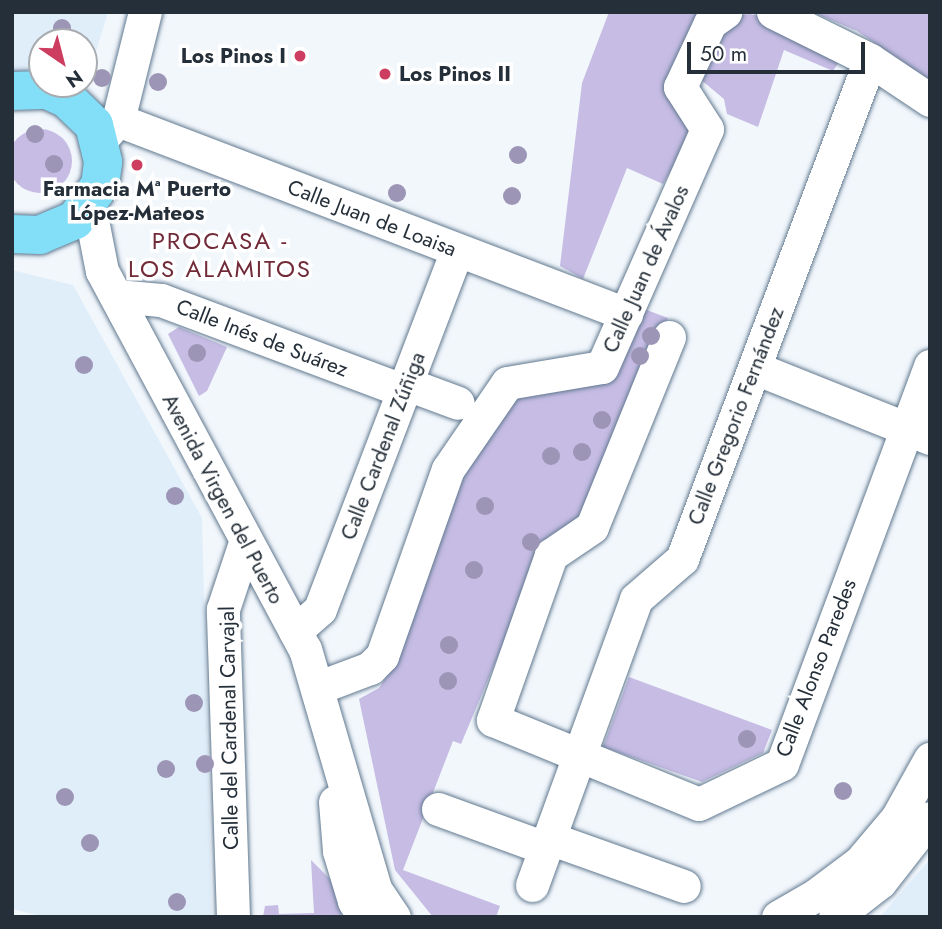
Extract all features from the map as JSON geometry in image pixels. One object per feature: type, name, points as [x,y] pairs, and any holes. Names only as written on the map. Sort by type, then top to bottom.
[{"type":"main road","points":[[12,91],[47,90],[101,124],[102,174],[89,205],[57,231],[40,235],[12,234]]},
{"type":"street","points":[[101,124],[124,84],[145,12]]},
{"type":"street","name":"Calle Juan de Ávalos","points":[[317,688],[370,668],[383,656],[448,468],[508,383],[602,367],[708,126],[680,87],[710,23],[725,12]]},
{"type":"street","points":[[773,12],[870,60],[930,100]]},
{"type":"street","name":"Calle Gregorio Fernández","points":[[532,885],[636,599],[682,559],[870,60]]},
{"type":"street","name":"Calle Juan de Loaisa","points":[[101,124],[626,314]]},
{"type":"street","name":"Avenida Virgen del Puerto","points":[[89,205],[109,284],[245,543],[295,631],[317,688],[375,889],[394,917]]},
{"type":"street","name":"Avenida Virgen del Puerto","points":[[57,231],[109,284]]},
{"type":"street","name":"Calle Cardenal Zúñiga","points":[[295,631],[320,609],[457,251]]},
{"type":"street","name":"Calle Inés de Suárez","points":[[109,284],[406,388],[458,403]]},
{"type":"street","name":"Calle Alonso Paredes","points":[[669,337],[592,527],[551,555],[493,720],[699,804],[782,764],[918,433],[930,366]]},
{"type":"street","points":[[755,368],[918,433]]},
{"type":"street","name":"Calle del Cardenal Carvajal","points":[[233,917],[223,609],[245,543]]},
{"type":"street","name":"Avenida Virgen del Puerto","points":[[330,733],[339,851],[354,901],[364,917]]},
{"type":"street","points":[[778,917],[816,895],[860,862],[897,818],[930,759]]},
{"type":"street","points":[[438,809],[684,886]]},
{"type":"street","points":[[835,917],[880,882],[930,818]]},
{"type":"shaded area","points":[[12,12],[108,12],[98,45],[98,28],[28,28],[28,78],[18,79],[12,66]]},
{"type":"shaded area","points":[[609,12],[695,12],[702,21],[697,125],[663,184],[627,168],[583,279],[560,266],[582,83]]},
{"type":"shaded area","points":[[812,12],[930,12],[930,81],[857,31]]},
{"type":"shaded area","points":[[749,14],[765,17],[839,62],[833,71],[784,50],[758,127],[727,114],[724,99],[700,79],[732,16]]},
{"type":"shaded area","points":[[34,129],[46,129],[63,138],[70,149],[70,173],[63,184],[46,193],[34,193],[22,188],[13,179],[8,167],[8,155],[13,143],[22,134]]},
{"type":"shaded area","points":[[12,270],[73,285],[202,518],[212,917],[44,917],[12,909]]},
{"type":"shaded area","points":[[644,309],[668,318],[581,527],[541,554],[461,744],[453,741],[403,870],[500,906],[496,917],[433,917],[395,870],[359,699],[379,688],[397,661],[457,487],[519,395],[601,380]]},
{"type":"shaded area","points":[[179,327],[227,347],[207,391],[199,396],[168,334]]},
{"type":"shaded area","points":[[629,677],[772,730],[763,753],[702,782],[603,747]]},
{"type":"shaded area","points":[[930,859],[930,917],[880,917]]},
{"type":"shaded area","points":[[311,860],[333,882],[342,917],[263,917],[265,906],[278,905],[279,914],[314,913]]},
{"type":"place","name":"Los Pinos I","points":[[300,56]]},
{"type":"place","name":"Los Pinos II","points":[[385,74]]},
{"type":"place","name":"Farmacia Mª Puerto López-Mateos","points":[[137,165]]},
{"type":"district","name":"PROCASA - LOS ALAMITOS","points":[[220,255]]}]
